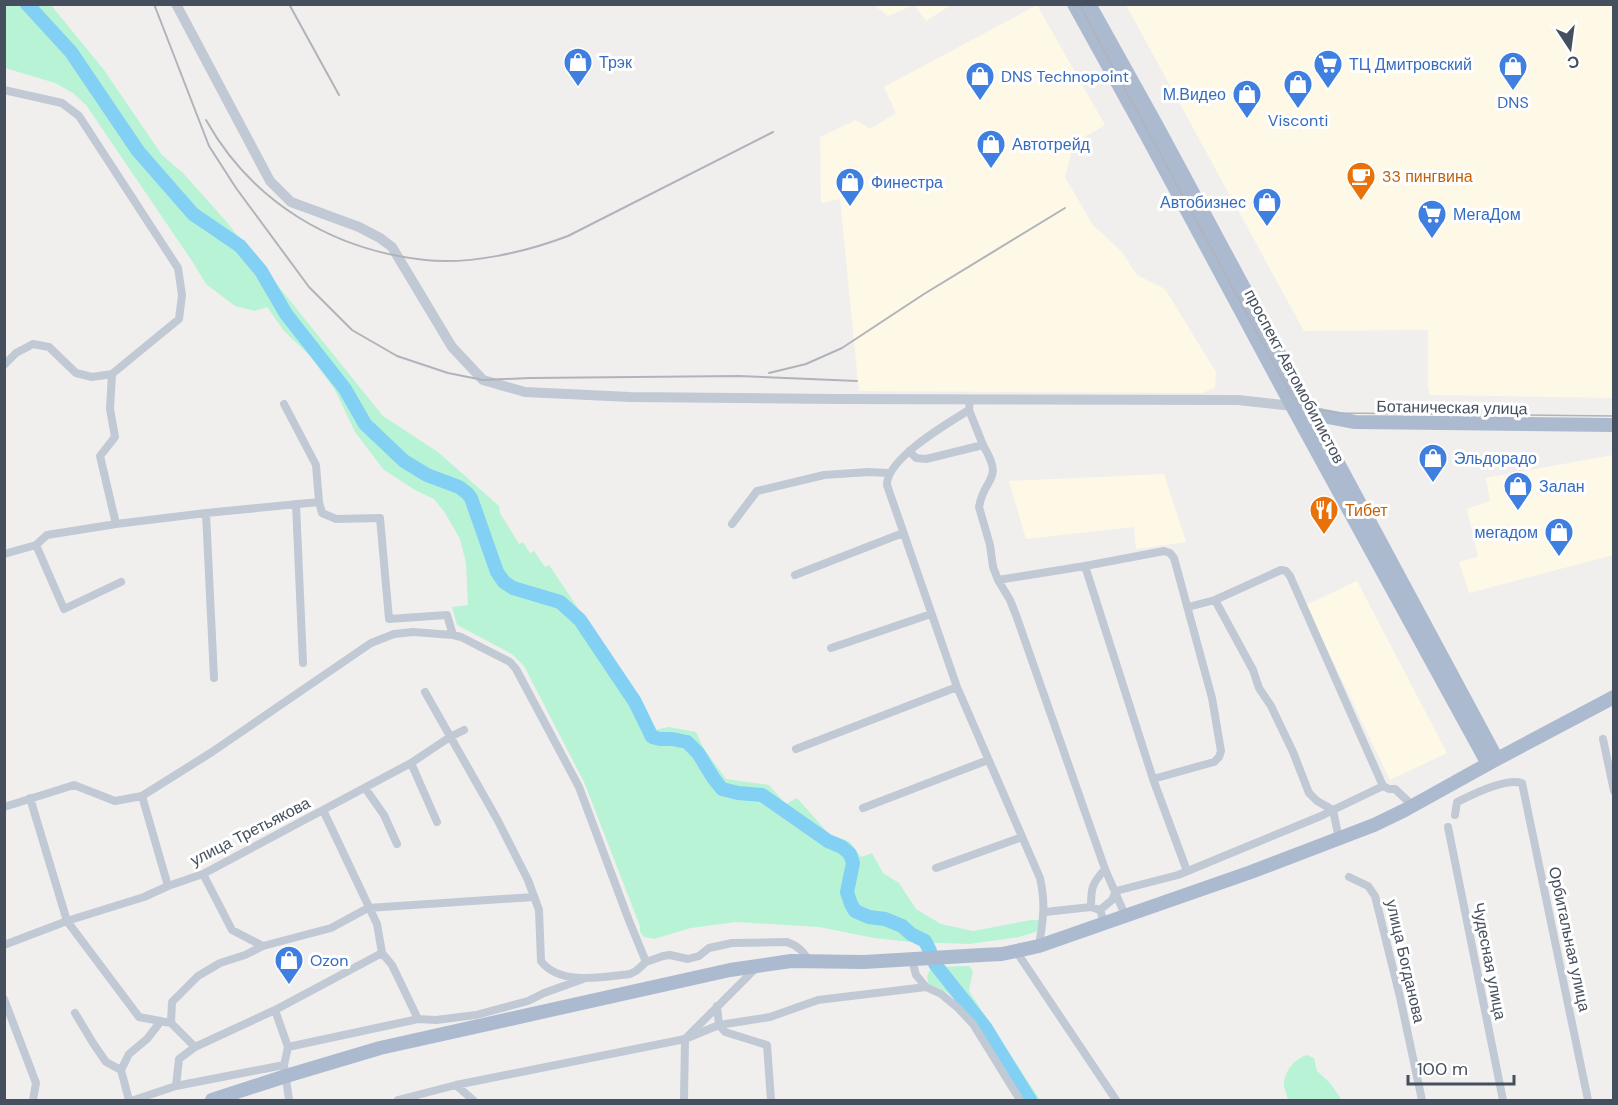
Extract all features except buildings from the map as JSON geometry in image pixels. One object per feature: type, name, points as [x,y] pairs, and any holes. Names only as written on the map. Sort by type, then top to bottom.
[{"type":"main road","name":"проспект Автомобилистов","points":[[1074,4],[1292,406],[1492,761]]},
{"type":"main road","name":"проспект Автомобилистов","points":[[1089,4],[1312,415],[1492,761]]},
{"type":"main road","name":"Ботаническая улица","points":[[1292,406],[1312,415],[1355,422],[1614,425]]},
{"type":"main road","points":[[212,1101],[285,1070],[730,970],[809,961],[864,962],[982,956],[1039,946],[1102,916],[1125,915],[1251,872],[1374,825],[1614,697]]},
{"type":"street","points":[[176,4],[270,181],[291,202],[359,227],[392,247],[452,347],[483,380],[525,392],[618,396],[969,405],[1238,400],[1292,406]]},
{"type":"street","points":[[4,90],[62,103],[79,116],[178,268],[182,295],[178,319],[112,374],[92,377],[76,373],[49,347],[33,344],[16,353],[4,365]]},
{"type":"street","points":[[112,374],[110,409],[115,437],[100,456],[116,524]]},
{"type":"street","points":[[284,404],[316,465],[322,513],[336,519],[381,518],[389,619],[447,615],[453,635]]},
{"type":"street","points":[[969,405],[983,445],[991,460],[993,474],[979,507],[990,545],[993,567],[1016,615],[1106,869],[1125,915]]},
{"type":"street","points":[[969,405],[909,451],[888,473],[886,485],[957,687],[1040,878],[1045,912],[1039,946]]},
{"type":"street","points":[[909,451],[916,458],[926,459],[983,445]]},
{"type":"street","points":[[732,524],[758,491],[825,475],[888,473]]},
{"type":"street","points":[[4,555],[36,545],[47,535],[206,513],[320,502]]},
{"type":"street","points":[[296,504],[303,663]]},
{"type":"street","points":[[206,513],[214,678]]},
{"type":"street","points":[[795,575],[903,533]]},
{"type":"street","points":[[36,545],[64,609],[121,582]]},
{"type":"street","points":[[998,580],[1164,551],[1170,553],[1174,558],[1212,698],[1221,751],[1214,762],[1153,779]]},
{"type":"street","points":[[1085,566],[1153,779],[1187,871]]},
{"type":"street","points":[[1188,608],[1215,600],[1281,570],[1286,571],[1383,786],[1395,789],[1413,806]]},
{"type":"street","points":[[1215,600],[1253,670],[1259,688],[1271,706],[1309,793],[1317,801],[1333,810],[1339,839]]},
{"type":"street","points":[[831,648],[931,614]]},
{"type":"street","points":[[4,807],[74,785],[115,801],[142,796],[212,752],[371,643],[394,634],[413,632],[453,635],[510,662],[516,669],[579,787],[646,962]]},
{"type":"street","points":[[796,749],[957,687]]},
{"type":"street","points":[[425,692],[497,819],[528,880],[539,910],[541,961],[552,970],[584,979]]},
{"type":"street","name":"улица Третьякова","points":[[4,945],[67,921],[144,897],[203,874],[411,763],[464,730]]},
{"type":"street","points":[[1603,739],[1614,791]]},
{"type":"street","points":[[863,808],[988,760]]},
{"type":"street","points":[[411,763],[437,822]]},
{"type":"street","name":"Орбитальная улица","points":[[1455,815],[1457,802],[1497,785],[1522,783],[1588,1101]]},
{"type":"street","points":[[1116,891],[1187,871],[1321,816],[1383,786]]},
{"type":"street","points":[[365,788],[384,815],[396,844]]},
{"type":"street","points":[[142,796],[168,886]]},
{"type":"street","points":[[30,798],[67,921],[139,1017],[171,1023],[195,1047]]},
{"type":"street","points":[[323,810],[376,924],[382,953],[392,965],[418,1019]]},
{"type":"street","name":"Чудесная улица","points":[[1448,827],[1503,1101]]},
{"type":"street","points":[[936,868],[1022,837]]},
{"type":"street","points":[[1091,907],[1091,891],[1097,879],[1106,869]]},
{"type":"street","points":[[203,874],[232,930],[263,946]]},
{"type":"street","name":"улица Богданова","points":[[1349,877],[1368,886],[1375,896],[1422,1101]]},
{"type":"street","points":[[1045,912],[1091,907],[1102,916],[1116,891]]},
{"type":"street","points":[[171,1023],[172,1002],[198,976],[220,963],[263,946],[331,928],[368,908],[534,897]]},
{"type":"street","points":[[288,1047],[418,1019],[436,1020],[476,1015],[528,1001],[584,979],[630,974],[646,962],[670,955],[694,958],[709,948],[732,943],[787,942],[804,952],[809,961]]},
{"type":"street","points":[[1017,951],[1116,1101]]},
{"type":"street","points":[[176,1086],[179,1059],[195,1047],[275,1010],[382,953]]},
{"type":"street","points":[[912,960],[916,975],[926,987],[941,994],[973,1024],[1020,1101]]},
{"type":"street","points":[[684,1101],[685,1039],[759,965]]},
{"type":"street","points":[[398,1101],[456,1085],[685,1039],[719,1025],[770,1017],[818,1000],[926,987]]},
{"type":"street","points":[[4,999],[36,1083],[31,1100]]},
{"type":"street","points":[[717,1006],[719,1025],[725,1032],[767,1045],[771,1101]]},
{"type":"street","points":[[275,1010],[288,1047],[285,1070],[288,1101]]},
{"type":"street","points":[[75,1013],[106,1062],[121,1070]]},
{"type":"street","points":[[129,1101],[121,1070],[129,1054],[147,1039],[161,1021]]},
{"type":"street","points":[[134,1101],[176,1086],[285,1070]]},
{"type":"street","points":[[456,1085],[473,1101]]},
{"type":"shaded area","points":[[874,5],[914,5],[888,16]]},
{"type":"shaded area","points":[[914,5],[951,5],[926,21]]},
{"type":"shaded area","points":[[1037,5],[1105,125],[1074,143],[1065,177],[1092,224],[1121,251],[1137,275],[1165,289],[1216,372],[1215,387],[1203,393],[859,391],[840,199],[821,203],[820,137],[856,120],[870,129],[896,113],[884,87]]},
{"type":"shaded area","points":[[1126,5],[1613,5],[1613,398],[1430,395],[1428,330],[1304,331]]},
{"type":"shaded area","points":[[1613,455],[1613,555],[1469,593],[1459,562],[1478,557],[1467,509],[1490,501],[1486,478]]},
{"type":"shaded area","points":[[1164,474],[1186,542],[1136,549],[1134,527],[1026,539],[1009,481]]},
{"type":"shaded area","points":[[1357,581],[1447,753],[1390,780],[1306,605]]},
{"type":"green space","points":[[4,5],[51,5],[104,70],[162,155],[183,173],[225,220],[383,416],[438,452],[499,506],[500,513],[519,544],[523,542],[530,553],[534,551],[545,567],[549,565],[621,672],[654,730],[669,727],[696,732],[704,749],[726,779],[769,785],[786,804],[797,798],[829,834],[850,842],[861,857],[872,853],[883,873],[899,883],[916,909],[941,924],[973,931],[1039,920],[1040,926],[1036,932],[1019,937],[969,944],[911,942],[874,938],[819,927],[736,922],[691,928],[654,939],[644,937],[640,932],[640,926],[584,782],[524,666],[512,654],[457,625],[452,607],[468,605],[466,563],[460,539],[445,513],[434,499],[384,470],[355,432],[335,390],[310,356],[284,331],[267,307],[255,311],[235,306],[206,284],[86,105],[73,93],[55,83],[5,68]]},
{"type":"green space","points":[[969,966],[973,971],[969,991],[1040,1100],[1024,1100],[991,1042],[971,1015],[946,992],[929,985],[927,977],[929,971],[936,967]]},
{"type":"green space","points":[[1307,1055],[1314,1058],[1317,1071],[1330,1083],[1342,1100],[1288,1100],[1284,1086],[1285,1076],[1294,1062]]},
{"type":"waterway","points":[[27,4],[71,52],[138,151],[193,214],[240,246],[261,271],[286,314],[345,389],[365,424],[404,461],[427,475],[459,487],[467,493],[471,498],[497,572],[504,582],[513,588],[560,602],[580,620],[635,702],[652,737],[687,742],[698,753],[722,789],[762,795],[828,841],[842,847],[850,854],[853,863],[847,892],[855,911],[902,926],[925,941],[930,951]]},
{"type":"waterway","points":[[935,964],[985,1027],[1030,1100]]},
{"type":"tram line","points":[[1079,4],[1292,397],[1308,408],[1338,413],[1614,416]]},
{"type":"railway","points":[[154,4],[209,146],[236,188],[309,287],[352,330],[397,356],[448,373],[483,380],[739,376],[857,381]]},
{"type":"railway","points":[[289,4],[339,95]]},
{"type":"railway","points":[[206,120],[225,149],[247,175],[271,198],[298,217],[327,233],[358,245],[391,254],[442,261],[498,256],[568,236],[773,132]]},
{"type":"railway","points":[[769,373],[806,364],[842,348],[924,294],[1065,208]]},
{"type":"place","name":"Трэк","points":[[578,88]]},
{"type":"place","name":"ТЦ Дмитровский","points":[[1328,90]]},
{"type":"place","name":"DNS","points":[[1513,92]]},
{"type":"place","name":"DNS Technopoint","points":[[980,102]]},
{"type":"place","name":"Visconti","points":[[1298,110]]},
{"type":"place","name":"М.Видео","points":[[1247,120]]},
{"type":"place","name":"Автотрейд","points":[[991,170]]},
{"type":"place","name":"33 пингвина","points":[[1361,202]]},
{"type":"place","name":"Финестра","points":[[850,208]]},
{"type":"place","name":"Автобизнес","points":[[1267,228]]},
{"type":"place","name":"МегаДом","points":[[1432,240]]},
{"type":"place","name":"Эльдорадо","points":[[1433,484]]},
{"type":"place","name":"Залан","points":[[1518,512]]},
{"type":"place","name":"Тибет","points":[[1324,536]]},
{"type":"place","name":"мегадом","points":[[1559,558]]},
{"type":"place","name":"Ozon","points":[[289,986]]}]
